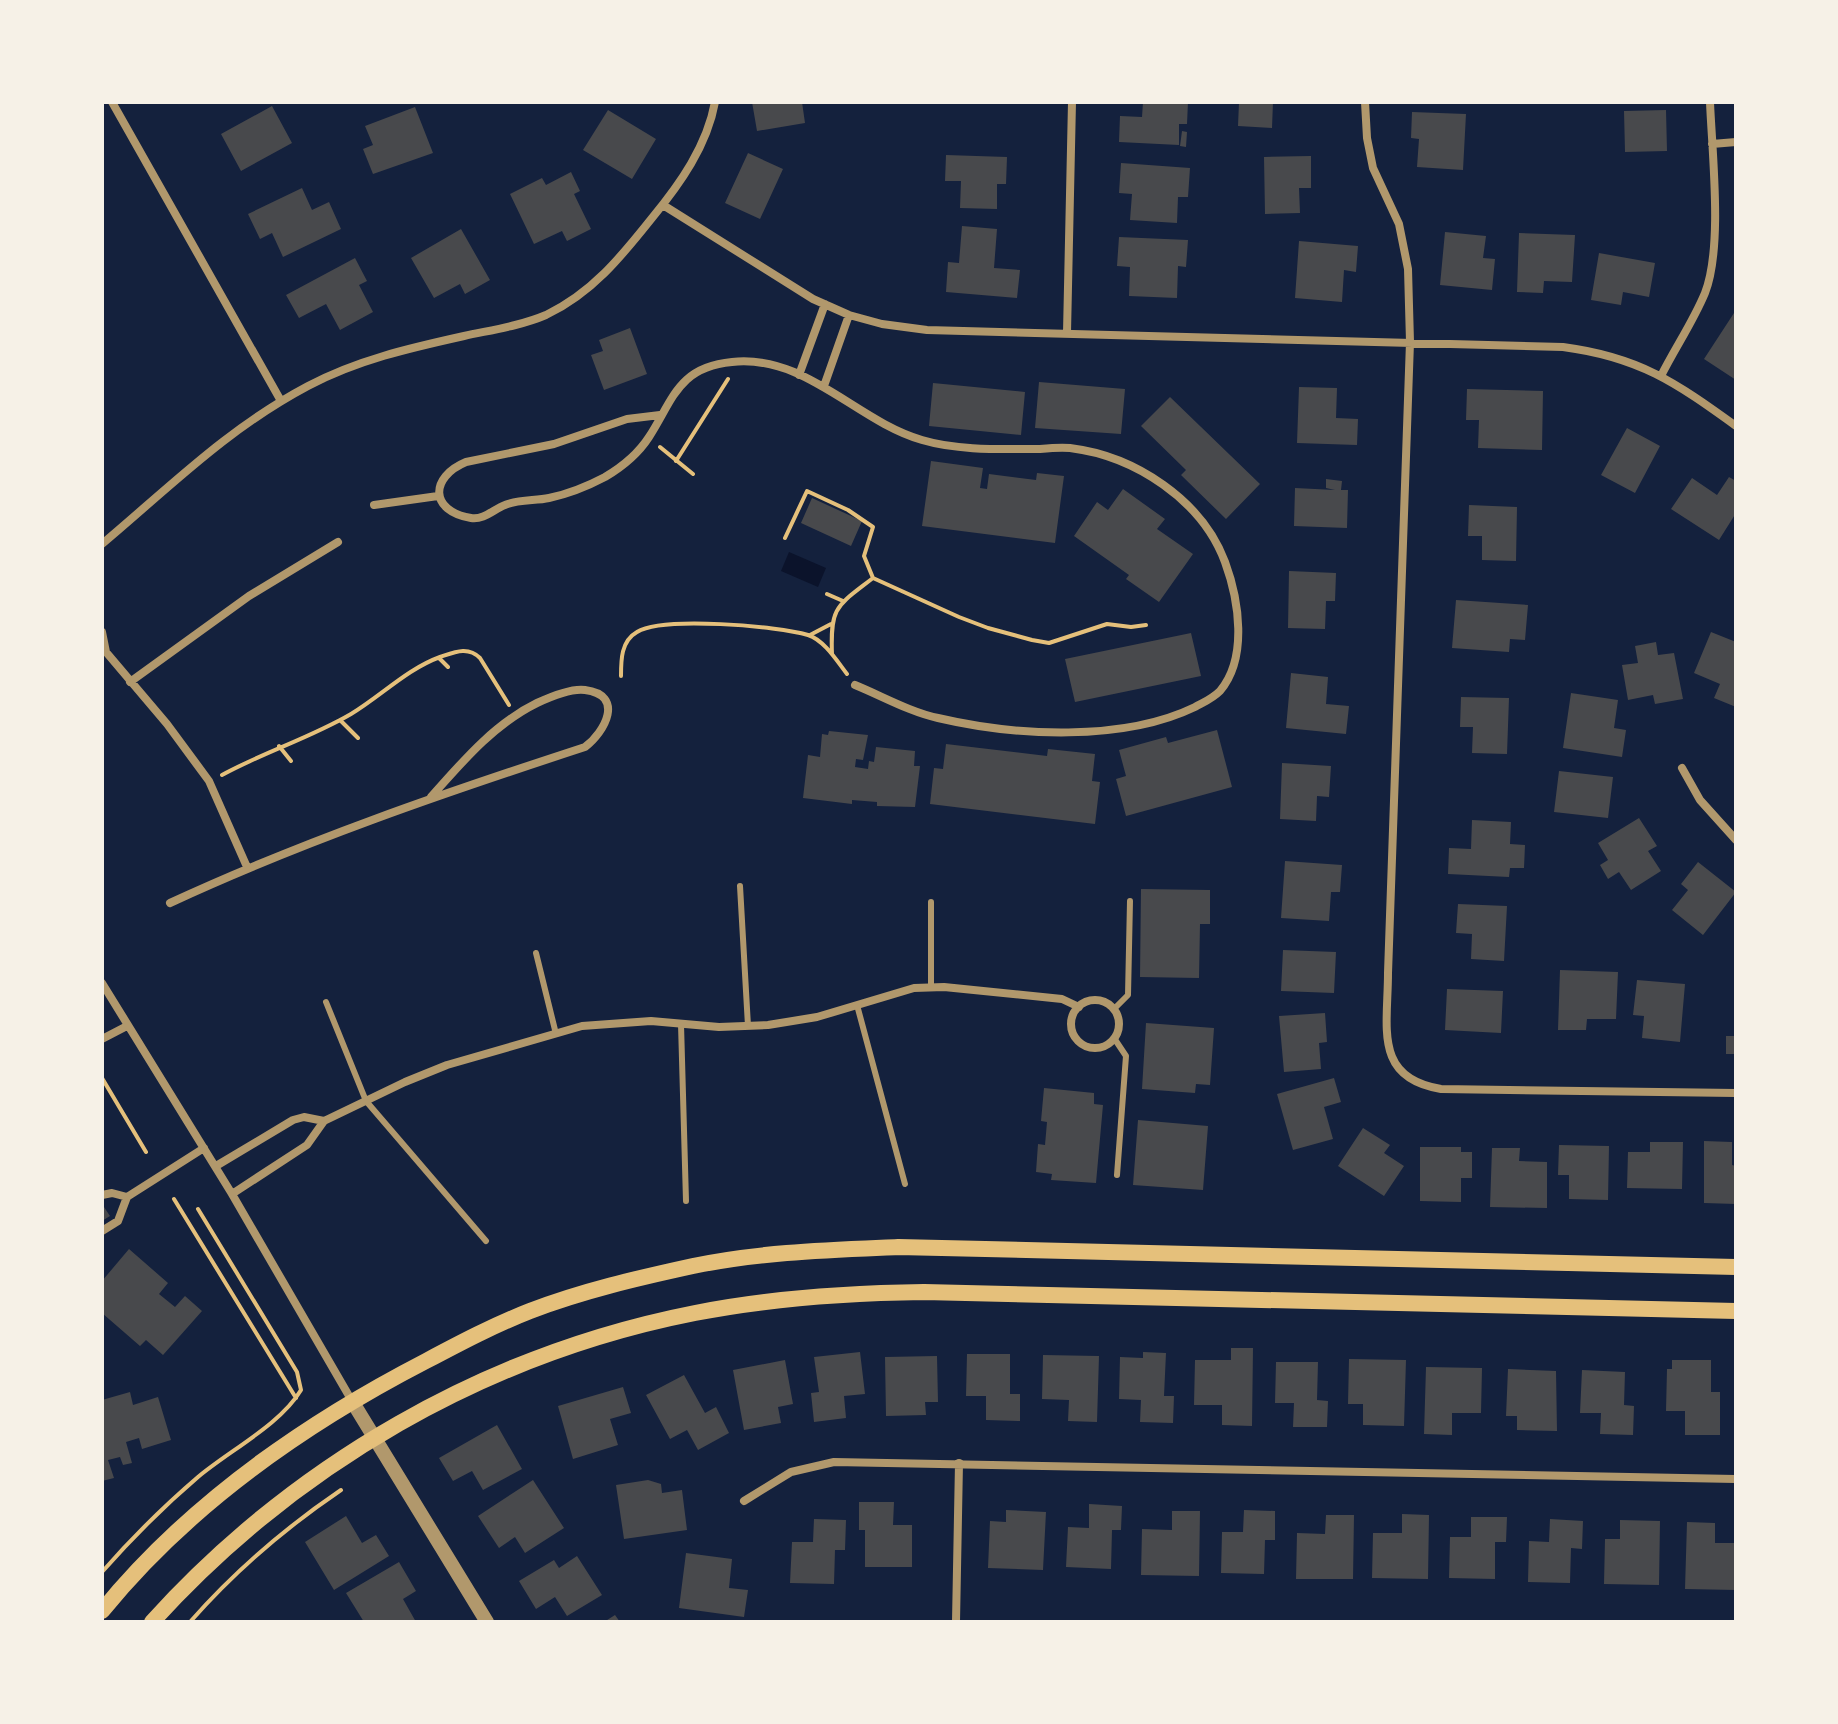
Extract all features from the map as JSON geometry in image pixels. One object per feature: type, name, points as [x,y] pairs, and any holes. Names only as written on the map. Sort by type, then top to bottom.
[{"type":"main road","points":[[102,1611],[161,1548],[256,1464],[352,1401],[474,1336],[529,1311],[589,1291],[696,1266],[796,1252],[914,1248],[1736,1267]]},
{"type":"main road","points":[[152,1622],[220,1554],[270,1510],[344,1455],[374,1437],[490,1378],[569,1348],[695,1313],[793,1298],[924,1292],[1736,1311]]},
{"type":"street","points":[[112,102],[281,401]]},
{"type":"street","points":[[102,544],[211,448],[281,401],[336,372],[390,352],[514,325],[543,316],[568,303],[619,260],[663,205],[701,145],[715,102]]},
{"type":"street","points":[[1067,333],[1072,102]]},
{"type":"street","points":[[1365,102],[1373,168],[1399,224],[1408,269],[1410,342],[1388,1004],[1390,1054],[1404,1075],[1423,1086],[1441,1089],[1736,1093]]},
{"type":"street","points":[[1661,376],[1704,294],[1711,271],[1714,246],[1710,102]]},
{"type":"street","points":[[1712,144],[1736,142]]},
{"type":"street","points":[[663,205],[825,304],[849,315],[882,324],[927,330],[1563,347],[1602,352],[1633,362],[1661,376],[1736,426]]},
{"type":"street","points":[[799,375],[825,304]]},
{"type":"street","points":[[824,386],[849,315]]},
{"type":"street","points":[[660,415],[627,419],[554,444],[466,462],[452,468],[438,489],[438,496],[443,506],[478,518],[511,502],[549,498],[594,482],[629,461],[648,438],[672,394],[691,376],[713,365],[734,361],[754,362],[777,366],[824,386],[890,428],[923,441],[964,447],[1069,448],[1127,463],[1152,477],[1195,513],[1214,538],[1225,563],[1237,609],[1236,653],[1231,672],[1222,689],[1211,699],[1179,715],[1099,732],[1043,732],[935,718],[855,685]]},
{"type":"street","points":[[374,505],[438,496]]},
{"type":"street","points":[[130,682],[249,596],[338,542]]},
{"type":"street","points":[[102,632],[104,651],[167,724],[209,781],[247,867]]},
{"type":"street","points":[[170,903],[247,867],[431,797],[585,747],[598,738],[607,721],[608,707],[602,696],[583,689],[539,702],[515,715],[473,750],[431,797]]},
{"type":"street","points":[[1682,768],[1700,800],[1736,840]]},
{"type":"street","points":[[102,983],[216,1166],[352,1401],[487,1622]]},
{"type":"street","points":[[232,1194],[307,1145],[324,1121],[405,1082],[447,1065],[582,1026],[637,1022],[748,1026],[817,1017],[914,988],[931,987],[1062,999],[1079,1007]]},
{"type":"street","points":[[1100,1001],[1114,1009],[1119,1024],[1114,1038],[1102,1047],[1086,1047],[1079,1042],[1071,1021],[1079,1007],[1100,1001]]},
{"type":"street","points":[[102,1039],[127,1026]]},
{"type":"street","points":[[216,1166],[293,1120],[304,1117],[324,1121]]},
{"type":"street","points":[[102,1231],[118,1221],[127,1197],[204,1148]]},
{"type":"street","points":[[102,1195],[112,1193],[127,1197]]},
{"type":"street","points":[[744,1501],[791,1472],[834,1462],[1736,1479]]},
{"type":"street","points":[[956,1622],[959,1463]]},
{"type":"lane","points":[[740,886],[748,1026]]},
{"type":"lane","points":[[1114,1009],[1128,995],[1130,901]]},
{"type":"lane","points":[[931,902],[931,987]]},
{"type":"lane","points":[[536,953],[556,1034]]},
{"type":"lane","points":[[326,1002],[366,1101],[486,1241]]},
{"type":"lane","points":[[857,1005],[905,1184]]},
{"type":"lane","points":[[681,1024],[686,1201]]},
{"type":"lane","points":[[1114,1038],[1126,1056],[1117,1175]]},
{"type":"path","points":[[676,461],[728,379]]},
{"type":"path","points":[[648,438],[693,474]]},
{"type":"path","points":[[785,538],[807,491],[848,510],[873,527],[864,556],[873,578],[959,617],[1049,643],[1107,624],[1146,625]]},
{"type":"path","points":[[832,654],[833,615],[843,602],[873,578]]},
{"type":"path","points":[[827,594],[843,602]]},
{"type":"path","points":[[621,676],[621,652],[635,632],[657,624],[702,622],[810,635],[832,654],[855,685]]},
{"type":"path","points":[[810,635],[831,624]]},
{"type":"path","points":[[234,768],[340,720],[416,669],[464,650],[475,653],[515,715]]},
{"type":"path","points":[[439,658],[448,667]]},
{"type":"path","points":[[340,720],[358,738]]},
{"type":"path","points":[[279,746],[291,761]]},
{"type":"path","points":[[102,1078],[146,1152]]},
{"type":"path","points":[[174,1199],[296,1398]]},
{"type":"path","points":[[102,1572],[136,1534],[199,1476],[291,1406],[301,1390],[297,1372],[198,1209]]},
{"type":"path","points":[[190,1622],[222,1586],[307,1514],[341,1490]]},
{"type":"water","points":[[789,552],[826,568],[818,587],[781,571]]},
{"type":"building","points":[[752,102],[802,102],[805,123],[757,131]]},
{"type":"building","points":[[1143,102],[1188,102],[1187,124],[1179,124],[1179,145],[1119,142],[1120,116],[1142,117]]},
{"type":"building","points":[[1239,102],[1273,102],[1272,128],[1238,126]]},
{"type":"building","points":[[272,106],[292,143],[241,171],[221,134]]},
{"type":"building","points":[[415,107],[433,153],[373,174],[363,149],[373,145],[365,126]]},
{"type":"building","points":[[608,110],[656,139],[632,179],[583,150]]},
{"type":"building","points":[[1666,110],[1667,151],[1625,152],[1624,111]]},
{"type":"building","points":[[1412,112],[1466,114],[1463,170],[1417,167],[1419,139],[1411,138]]},
{"type":"building","points":[[1182,131],[1187,132],[1186,147],[1180,146]]},
{"type":"building","points":[[748,153],[783,169],[760,219],[725,203]]},
{"type":"building","points":[[946,155],[1007,157],[1006,184],[997,184],[997,209],[960,208],[961,181],[945,181]]},
{"type":"building","points":[[1311,156],[1311,188],[1299,188],[1300,213],[1265,214],[1264,157]]},
{"type":"building","points":[[1121,163],[1190,168],[1188,197],[1178,197],[1177,223],[1130,220],[1132,194],[1119,193]]},
{"type":"building","points":[[571,172],[580,191],[574,194],[591,229],[567,241],[562,231],[534,244],[510,194],[542,178],[546,185]]},
{"type":"building","points":[[302,188],[312,210],[329,202],[341,229],[283,257],[272,233],[260,239],[248,214]]},
{"type":"building","points":[[962,226],[997,229],[994,268],[1020,270],[1017,298],[946,292],[948,262],[959,263]]},
{"type":"building","points":[[461,229],[490,280],[465,294],[460,284],[434,298],[411,258]]},
{"type":"building","points":[[1445,232],[1486,236],[1483,258],[1495,259],[1492,290],[1440,285]]},
{"type":"building","points":[[1519,233],[1575,235],[1572,282],[1544,281],[1543,293],[1517,292]]},
{"type":"building","points":[[1119,237],[1188,240],[1186,267],[1178,266],[1177,298],[1129,296],[1130,267],[1117,266]]},
{"type":"building","points":[[1299,241],[1358,246],[1356,272],[1344,270],[1342,302],[1295,298]]},
{"type":"building","points":[[1599,253],[1655,263],[1649,297],[1623,292],[1621,305],[1591,300]]},
{"type":"building","points":[[355,258],[367,281],[359,285],[373,312],[340,330],[326,304],[299,318],[286,295]]},
{"type":"building","points":[[1736,314],[1736,380],[1704,359]]},
{"type":"building","points":[[630,328],[647,374],[604,390],[591,355],[603,351],[599,340]]},
{"type":"building","points":[[1039,382],[1125,389],[1121,434],[1035,428]]},
{"type":"building","points":[[933,383],[1025,392],[1021,435],[929,426]]},
{"type":"building","points":[[1299,387],[1337,388],[1336,418],[1358,419],[1357,445],[1297,443]]},
{"type":"building","points":[[1467,389],[1543,391],[1542,450],[1478,448],[1479,420],[1466,420]]},
{"type":"building","points":[[1170,397],[1260,484],[1226,519],[1181,475],[1186,470],[1141,426]]},
{"type":"building","points":[[1627,428],[1660,446],[1635,493],[1601,475]]},
{"type":"building","points":[[931,461],[983,468],[980,488],[987,489],[989,474],[1036,480],[1037,473],[1064,476],[1055,543],[922,526]]},
{"type":"building","points":[[1729,477],[1736,481],[1736,513],[1719,540],[1671,509],[1692,478],[1717,495]]},
{"type":"building","points":[[1326,479],[1342,481],[1341,490],[1348,490],[1347,528],[1294,526],[1295,488],[1335,490],[1326,488]]},
{"type":"building","points":[[1123,489],[1165,519],[1157,529],[1193,554],[1159,602],[1126,579],[1129,575],[1074,536],[1097,502],[1108,510]]},
{"type":"building","points":[[812,498],[862,521],[851,546],[801,523]]},
{"type":"building","points":[[1469,505],[1517,507],[1516,561],[1482,560],[1482,536],[1468,536]]},
{"type":"building","points":[[1289,571],[1336,573],[1335,601],[1326,601],[1325,629],[1288,628]]},
{"type":"building","points":[[1456,600],[1528,605],[1525,640],[1510,639],[1509,652],[1452,648]]},
{"type":"building","points":[[1711,632],[1736,642],[1736,707],[1714,698],[1720,684],[1694,673]]},
{"type":"building","points":[[1191,633],[1201,676],[1075,702],[1065,659]]},
{"type":"building","points":[[1656,642],[1658,655],[1674,653],[1683,699],[1655,704],[1653,695],[1628,700],[1622,665],[1638,663],[1635,646]]},
{"type":"building","points":[[1291,673],[1328,677],[1326,704],[1349,706],[1346,734],[1286,728]]},
{"type":"building","points":[[1571,693],[1618,700],[1614,728],[1626,730],[1622,757],[1563,748]]},
{"type":"building","points":[[1461,697],[1509,698],[1507,754],[1472,753],[1473,727],[1460,727]]},
{"type":"building","points":[[1217,730],[1232,787],[1126,816],[1116,779],[1126,776],[1119,750],[1166,737],[1168,743]]},
{"type":"building","points":[[829,731],[868,735],[863,760],[856,759],[855,767],[868,769],[869,761],[874,762],[876,747],[915,751],[914,766],[920,766],[915,807],[803,798],[808,755],[820,757],[822,734],[828,735]]},
{"type":"building","points":[[946,744],[1047,756],[1048,749],[1095,754],[1092,781],[1100,782],[1095,824],[930,804],[934,768],[943,769]]},
{"type":"building","points":[[1282,763],[1331,766],[1329,797],[1317,796],[1316,821],[1280,819]]},
{"type":"building","points":[[1559,771],[1613,777],[1608,818],[1554,812]]},
{"type":"building","points":[[1639,818],[1657,846],[1648,851],[1661,871],[1631,890],[1619,872],[1608,879],[1600,865],[1608,860],[1598,843]]},
{"type":"building","points":[[1472,820],[1511,822],[1510,844],[1525,845],[1524,868],[1510,868],[1509,877],[1448,874],[1449,848],[1471,849]]},
{"type":"building","points":[[1285,861],[1342,865],[1340,892],[1331,892],[1329,921],[1281,918]]},
{"type":"building","points":[[1698,862],[1736,892],[1703,935],[1672,910],[1688,890],[1681,884]]},
{"type":"building","points":[[1141,889],[1210,890],[1210,924],[1200,924],[1199,978],[1140,977]]},
{"type":"building","points":[[1458,904],[1507,906],[1504,961],[1471,959],[1472,934],[1456,933]]},
{"type":"building","points":[[1283,950],[1336,952],[1334,993],[1281,991]]},
{"type":"building","points":[[1560,970],[1618,972],[1616,1019],[1587,1019],[1586,1030],[1558,1030]]},
{"type":"building","points":[[1637,980],[1685,984],[1680,1042],[1642,1038],[1644,1016],[1633,1015]]},
{"type":"building","points":[[1447,989],[1503,991],[1501,1033],[1445,1030]]},
{"type":"building","points":[[1325,1013],[1327,1042],[1319,1043],[1321,1069],[1284,1072],[1279,1016]]},
{"type":"building","points":[[1146,1023],[1214,1028],[1210,1085],[1196,1084],[1195,1093],[1142,1089]]},
{"type":"building","points":[[1726,1036],[1736,1036],[1736,1054],[1726,1054]]},
{"type":"building","points":[[1334,1078],[1341,1102],[1324,1107],[1333,1139],[1293,1150],[1277,1094]]},
{"type":"building","points":[[1044,1088],[1094,1093],[1094,1104],[1103,1105],[1096,1183],[1051,1180],[1052,1174],[1036,1172],[1038,1144],[1045,1145],[1047,1122],[1041,1121]]},
{"type":"building","points":[[1138,1120],[1208,1126],[1203,1190],[1133,1185]]},
{"type":"building","points":[[1363,1128],[1390,1145],[1384,1153],[1404,1166],[1384,1196],[1338,1166]]},
{"type":"building","points":[[1704,1141],[1732,1142],[1732,1165],[1736,1166],[1736,1204],[1704,1203]]},
{"type":"building","points":[[1650,1142],[1683,1142],[1682,1189],[1627,1188],[1628,1152],[1650,1152]]},
{"type":"building","points":[[1559,1145],[1609,1146],[1608,1200],[1569,1199],[1569,1175],[1558,1175]]},
{"type":"building","points":[[1420,1147],[1461,1147],[1461,1152],[1472,1152],[1472,1178],[1461,1178],[1461,1202],[1420,1201]]},
{"type":"building","points":[[1492,1148],[1520,1148],[1519,1161],[1547,1162],[1547,1208],[1490,1207]]},
{"type":"building","points":[[104,1207],[110,1216],[102,1221],[102,1209]]},
{"type":"building","points":[[129,1249],[168,1283],[159,1294],[175,1307],[185,1296],[202,1311],[163,1355],[146,1340],[140,1346],[102,1313],[102,1281]]},
{"type":"building","points":[[1231,1348],[1253,1348],[1252,1426],[1222,1425],[1222,1405],[1194,1405],[1195,1360],[1231,1360]]},
{"type":"building","points":[[860,1352],[865,1394],[844,1396],[846,1418],[814,1422],[811,1393],[819,1392],[814,1357]]},
{"type":"building","points":[[1143,1352],[1166,1353],[1164,1396],[1174,1396],[1173,1423],[1140,1422],[1141,1400],[1119,1399],[1120,1357],[1143,1358]]},
{"type":"building","points":[[967,1354],[1010,1354],[1010,1394],[1020,1394],[1020,1421],[986,1420],[986,1396],[966,1396]]},
{"type":"building","points":[[1043,1355],[1099,1356],[1097,1422],[1068,1421],[1069,1400],[1042,1399]]},
{"type":"building","points":[[937,1356],[938,1402],[925,1402],[926,1415],[886,1416],[885,1357]]},
{"type":"building","points":[[1349,1359],[1406,1360],[1404,1426],[1363,1425],[1363,1404],[1348,1404]]},
{"type":"building","points":[[785,1360],[793,1404],[778,1407],[781,1423],[744,1430],[733,1370]]},
{"type":"building","points":[[1672,1360],[1711,1360],[1711,1392],[1720,1392],[1720,1435],[1685,1435],[1685,1411],[1666,1411],[1667,1369],[1672,1369]]},
{"type":"building","points":[[1276,1362],[1318,1362],[1317,1400],[1328,1401],[1327,1427],[1293,1427],[1294,1403],[1275,1403]]},
{"type":"building","points":[[1426,1367],[1482,1368],[1481,1413],[1452,1413],[1452,1435],[1424,1434]]},
{"type":"building","points":[[1508,1369],[1556,1371],[1557,1431],[1517,1430],[1517,1416],[1506,1416]]},
{"type":"building","points":[[1582,1370],[1625,1372],[1624,1405],[1634,1406],[1633,1435],[1600,1434],[1601,1413],[1580,1413]]},
{"type":"building","points":[[684,1375],[705,1413],[716,1407],[729,1433],[698,1450],[687,1430],[670,1439],[646,1395]]},
{"type":"building","points":[[623,1387],[631,1413],[610,1419],[618,1445],[573,1459],[558,1406]]},
{"type":"building","points":[[130,1392],[133,1405],[158,1397],[171,1440],[142,1449],[139,1438],[126,1442],[132,1463],[123,1465],[120,1457],[108,1460],[114,1478],[102,1481],[102,1400]]},
{"type":"building","points":[[497,1425],[522,1469],[483,1490],[472,1471],[453,1481],[439,1458]]},
{"type":"building","points":[[533,1480],[564,1528],[525,1553],[515,1537],[499,1548],[478,1516]]},
{"type":"building","points":[[648,1480],[661,1484],[662,1493],[682,1490],[687,1530],[624,1539],[616,1485]]},
{"type":"building","points":[[859,1502],[894,1502],[893,1525],[912,1525],[912,1567],[865,1567],[865,1530],[859,1530]]},
{"type":"building","points":[[1089,1504],[1122,1506],[1121,1530],[1112,1530],[1111,1569],[1066,1567],[1068,1527],[1089,1528]]},
{"type":"building","points":[[1006,1510],[1046,1512],[1043,1570],[988,1568],[990,1521],[1006,1522]]},
{"type":"building","points":[[1244,1510],[1275,1511],[1275,1540],[1265,1540],[1264,1574],[1221,1573],[1222,1532],[1243,1532]]},
{"type":"building","points":[[1172,1511],[1200,1511],[1199,1576],[1141,1575],[1142,1529],[1172,1530]]},
{"type":"building","points":[[1402,1514],[1429,1515],[1428,1579],[1372,1578],[1373,1533],[1402,1533]]},
{"type":"building","points":[[1326,1515],[1354,1515],[1353,1579],[1296,1579],[1297,1533],[1325,1534]]},
{"type":"building","points":[[346,1516],[362,1543],[376,1535],[389,1556],[334,1590],[305,1542]]},
{"type":"building","points":[[1471,1517],[1507,1517],[1506,1542],[1495,1542],[1495,1579],[1449,1578],[1450,1537],[1471,1537]]},
{"type":"building","points":[[814,1519],[846,1520],[845,1550],[835,1550],[834,1584],[790,1583],[792,1542],[813,1542]]},
{"type":"building","points":[[1550,1519],[1583,1521],[1582,1549],[1571,1548],[1570,1583],[1528,1582],[1529,1541],[1549,1542]]},
{"type":"building","points":[[1620,1520],[1660,1521],[1659,1585],[1604,1584],[1605,1539],[1620,1539]]},
{"type":"building","points":[[1687,1522],[1715,1523],[1715,1543],[1736,1543],[1736,1590],[1685,1589]]},
{"type":"building","points":[[686,1553],[732,1559],[729,1588],[748,1590],[744,1617],[679,1608]]},
{"type":"building","points":[[577,1556],[602,1595],[567,1616],[555,1597],[536,1609],[519,1581],[554,1560],[559,1568]]},
{"type":"building","points":[[399,1562],[416,1591],[403,1599],[416,1622],[364,1622],[346,1593]]},
{"type":"building","points":[[615,1615],[620,1622],[604,1622]]}]
